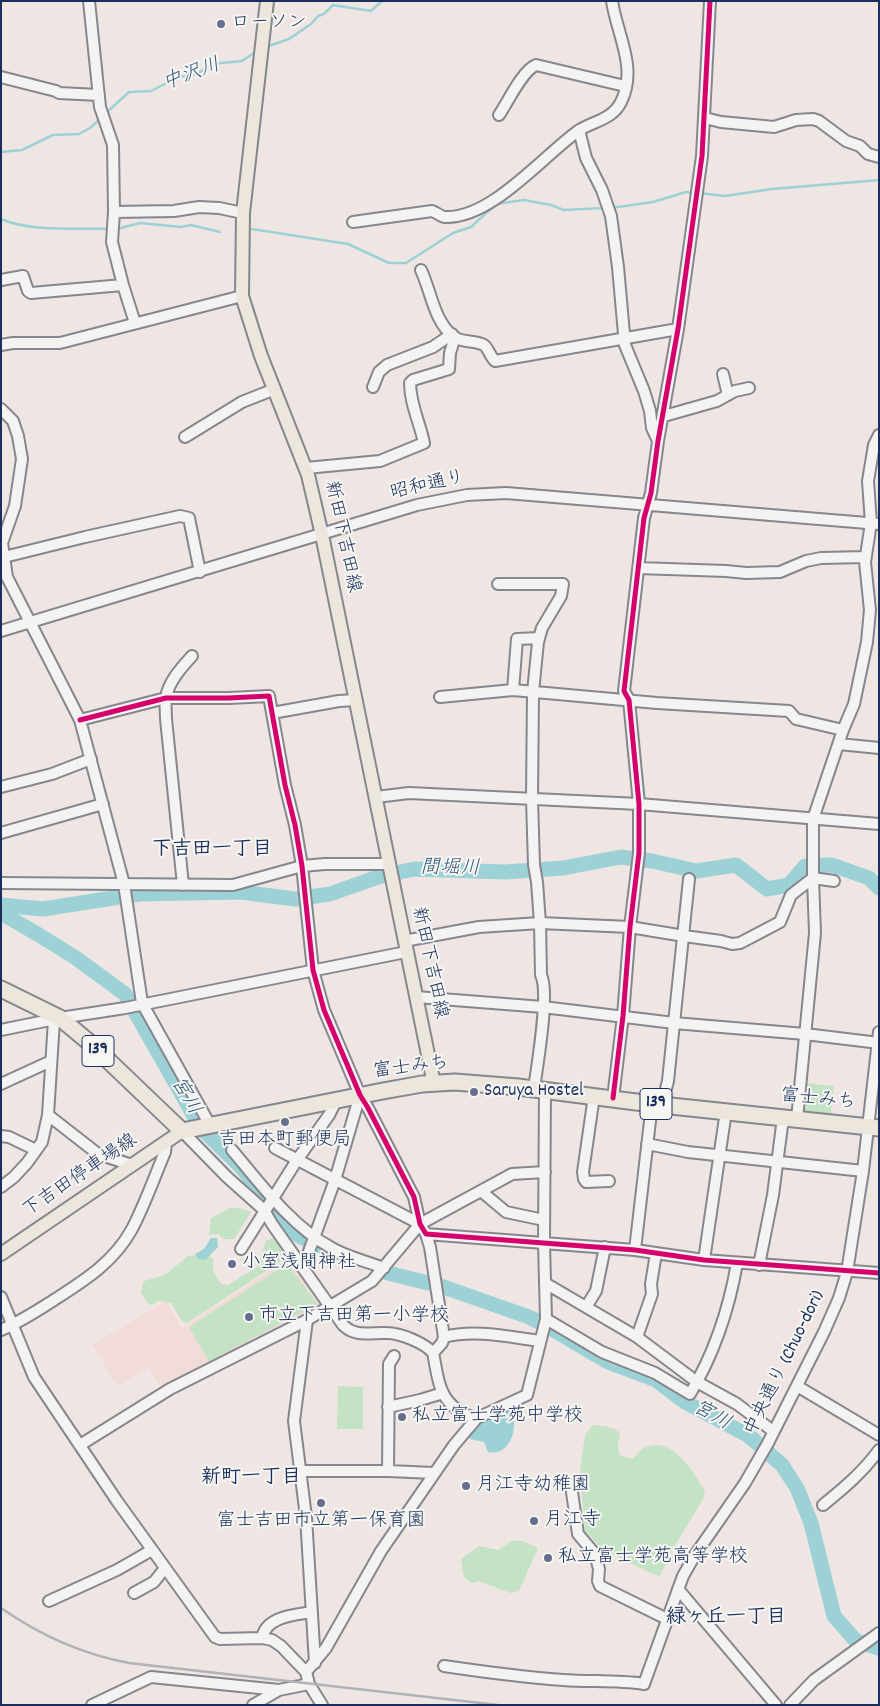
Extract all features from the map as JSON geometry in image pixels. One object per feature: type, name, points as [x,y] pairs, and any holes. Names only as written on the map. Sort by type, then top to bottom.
[{"type":"highway","name":"139","points":[[1,989],[57,1019],[90,1043],[186,1130]]},
{"type":"highway","name":"富士みち","points":[[186,1130],[360,1095],[455,1082],[873,1127]]},
{"type":"main road","name":"新田下吉田線","points":[[267,1],[243,213],[242,296],[258,348],[306,468],[322,535],[434,1084]]},
{"type":"main road","name":"下吉田停車場線","points":[[1,1254],[186,1130]]},
{"type":"street","points":[[89,1],[99,95],[102,112],[113,145],[114,212],[112,242],[135,323]]},
{"type":"street","points":[[353,222],[432,210],[443,217],[469,213],[491,203],[579,130],[610,116],[621,102],[628,69],[622,34],[612,1]]},
{"type":"street","points":[[613,1098],[638,858],[639,804],[629,700],[624,691],[647,506],[651,494],[658,441],[664,416],[678,329],[702,156],[710,1]]},
{"type":"street","points":[[499,115],[523,77],[536,65],[625,86]]},
{"type":"street","points":[[1,77],[56,91],[59,94],[99,95]]},
{"type":"street","points":[[704,118],[721,122],[774,127],[796,120],[813,119],[819,121],[846,141],[860,146],[868,154],[879,157]]},
{"type":"street","points":[[579,130],[586,158],[602,190],[611,216],[619,276],[624,339],[628,355],[647,399],[652,428],[658,441]]},
{"type":"street","points":[[114,212],[174,211],[198,207],[219,208],[243,213]]},
{"type":"street","points":[[421,270],[439,318],[453,336],[484,345],[488,348],[490,356],[495,361],[678,329]]},
{"type":"street","points":[[1,280],[22,276],[28,292],[31,294],[123,285]]},
{"type":"street","points":[[1,345],[13,343],[60,343],[242,296]]},
{"type":"street","points":[[373,387],[379,372],[386,365],[433,347],[453,336]]},
{"type":"street","points":[[306,468],[380,461],[424,443],[410,395],[410,384],[413,380],[449,369],[453,336]]},
{"type":"street","points":[[723,374],[728,395]]},
{"type":"street","points":[[664,416],[717,401],[735,391],[749,388]]},
{"type":"street","points":[[185,437],[242,402],[275,389]]},
{"type":"street","points":[[1,409],[12,421],[18,436],[22,459],[15,506],[2,543],[4,573],[80,720],[125,891],[141,1004],[208,1126]]},
{"type":"street","points":[[759,1264],[777,1162],[790,1118],[805,1034],[815,933],[813,819],[843,730],[854,704],[867,642],[870,610],[865,562],[875,524],[868,481],[874,445],[879,435]]},
{"type":"street","name":"昭和通り","points":[[1,631],[418,505],[446,498],[477,494],[506,493],[875,524]]},
{"type":"street","points":[[4,557],[180,516],[189,518],[200,572]]},
{"type":"street","points":[[638,568],[726,571],[746,574],[780,572],[806,561],[821,558],[866,556]]},
{"type":"street","points":[[306,1672],[326,1648],[381,1551],[454,1445],[477,1418],[527,1395],[545,1320],[545,1172],[540,1090],[544,981],[540,975],[540,923],[534,865],[532,799],[533,692],[539,638],[542,628],[561,596],[562,584],[498,584]]},
{"type":"street","points":[[513,690],[517,639],[539,638]]},
{"type":"street","points":[[184,885],[166,719],[166,698],[168,690],[180,670],[192,656]]},
{"type":"street","points":[[440,697],[513,690],[789,711],[796,719],[843,730]]},
{"type":"street","points":[[80,720],[166,698],[269,696],[302,866],[313,970],[324,1010],[360,1095],[414,1197],[420,1224],[426,1234],[444,1337],[442,1343],[432,1354]]},
{"type":"street","points":[[272,713],[339,701],[356,700]]},
{"type":"street","points":[[839,744],[879,748]]},
{"type":"street","points":[[1,787],[58,772],[91,759]]},
{"type":"street","points":[[376,798],[409,793],[639,804],[879,824]]},
{"type":"street","points":[[1,833],[102,804]]},
{"type":"street","points":[[1,883],[125,891],[184,885],[233,885],[302,866],[325,864],[389,870]]},
{"type":"street","points":[[813,870],[834,881]]},
{"type":"street","points":[[1,1030],[125,1008],[313,970],[479,927],[540,923],[630,927],[732,944],[740,943],[780,922],[791,895],[813,870]]},
{"type":"street","points":[[635,1250],[647,1144],[657,1104],[668,1081],[689,879]]},
{"type":"street","points":[[416,997],[543,1007],[674,1023],[878,1039]]},
{"type":"street","points":[[1,1187],[27,1163],[42,1142],[48,1115],[57,1019]]},
{"type":"street","name":"中央通り (Chuo-dori)","points":[[444,1666],[522,1677],[579,1681],[624,1681],[644,1684],[678,1588],[694,1555],[731,1505],[768,1443],[839,1298],[846,1272],[863,1171],[873,1127],[878,1039]]},
{"type":"street","points":[[1,1084],[52,1061]]},
{"type":"street","points":[[303,1268],[335,1180],[360,1095]]},
{"type":"street","points":[[594,1096],[583,1172],[584,1179],[586,1182],[609,1181]]},
{"type":"street","points":[[241,1248],[272,1197],[329,1115],[336,1100]]},
{"type":"street","points":[[704,1260],[726,1111]]},
{"type":"street","points":[[48,1115],[98,1154],[132,1165]]},
{"type":"street","points":[[186,1130],[227,1177],[264,1210],[330,1307],[349,1331],[358,1334],[389,1333],[418,1342],[429,1349],[443,1393],[458,1410],[467,1416],[477,1418]]},
{"type":"street","points":[[1,1136],[14,1139],[36,1150]]},
{"type":"street","points":[[1,1330],[13,1325],[93,1275],[110,1260],[135,1222],[165,1152],[166,1143]]},
{"type":"street","points":[[647,1144],[688,1152],[863,1171]]},
{"type":"street","points":[[275,1148],[420,1224]]},
{"type":"street","points":[[232,1150],[272,1197],[314,1238],[331,1248],[384,1268]]},
{"type":"street","points":[[80,1445],[170,1389],[307,1320],[372,1281],[420,1224],[512,1174],[545,1172]]},
{"type":"street","points":[[481,1191],[506,1212],[544,1220]]},
{"type":"street","points":[[426,1234],[606,1247],[704,1260],[878,1274]]},
{"type":"street","points":[[586,1307],[596,1292],[606,1247]]},
{"type":"street","points":[[637,1337],[652,1294],[651,1284],[656,1253]]},
{"type":"street","points":[[545,1320],[602,1352],[655,1373],[690,1394],[718,1338],[727,1311],[737,1263]]},
{"type":"street","points":[[545,1283],[637,1337],[697,1382],[738,1404],[773,1431]]},
{"type":"street","points":[[1,1297],[34,1377],[152,1550],[215,1637],[220,1639],[262,1638],[272,1640],[281,1646],[306,1672],[309,1684],[322,1705]]},
{"type":"street","points":[[307,1320],[294,1421],[306,1517],[315,1662]]},
{"type":"street","points":[[444,1337],[459,1333],[541,1337]]},
{"type":"street","points":[[388,1471],[389,1364],[394,1356]]},
{"type":"street","points":[[797,1386],[879,1435]]},
{"type":"street","points":[[388,1407],[443,1393]]},
{"type":"street","points":[[823,1505],[845,1488],[865,1468],[879,1450]]},
{"type":"street","points":[[300,1471],[434,1473]]},
{"type":"street","points":[[571,1485],[578,1534],[595,1554],[599,1569],[598,1581],[600,1586],[667,1619]]},
{"type":"street","points":[[49,1601],[117,1570],[152,1550]]},
{"type":"street","points":[[134,1594],[154,1582],[166,1568]]},
{"type":"street","points":[[678,1588],[776,1705]]},
{"type":"street","points":[[262,1638],[265,1628],[274,1621],[285,1616],[312,1612]]},
{"type":"street","points":[[790,1705],[814,1680],[876,1635]]},
{"type":"street","points":[[92,1705],[150,1677],[279,1690],[309,1684]]},
{"type":"street","points":[[256,1704],[279,1690]]},
{"type":"shaded area","name":"市立下吉田第一小学校","points":[[289,1258],[322,1301],[321,1306],[162,1390],[149,1368],[117,1386],[92,1345],[166,1301],[182,1328]]},
{"type":"green space","points":[[804,1083],[834,1086],[830,1120],[801,1116]]},
{"type":"green space","points":[[230,1208],[240,1208],[251,1212],[234,1239],[224,1239],[218,1234],[209,1235],[211,1218]]},
{"type":"green space","points":[[273,1238],[281,1248],[283,1260],[187,1323],[183,1322],[171,1303],[158,1301],[152,1305],[147,1303],[141,1292],[144,1281],[165,1275],[188,1256],[199,1255],[202,1250],[213,1259],[213,1271],[221,1284],[228,1285],[257,1267],[266,1241]]},
{"type":"green space","points":[[287,1264],[318,1304],[209,1361],[189,1327]]},
{"type":"green space","points":[[338,1386],[363,1387],[363,1429],[337,1429]]},
{"type":"green space","points":[[593,1425],[611,1428],[620,1433],[619,1455],[633,1459],[644,1448],[654,1445],[664,1446],[672,1450],[688,1465],[705,1491],[703,1499],[671,1552],[660,1576],[603,1550],[585,1531],[580,1471],[585,1435]]},
{"type":"green space","points":[[512,1541],[522,1541],[538,1548],[519,1591],[511,1593],[479,1581],[472,1583],[464,1577],[461,1559],[479,1546],[498,1550]]},
{"type":"water","points":[[211,1238],[217,1238],[218,1247],[205,1260],[198,1259],[195,1254],[204,1249]]},
{"type":"water","points":[[509,1407],[514,1422],[513,1434],[508,1444],[500,1451],[488,1452],[484,1442],[470,1439],[467,1435],[480,1424]]},
{"type":"waterway","name":"中沢川","points":[[266,47],[289,39],[311,24],[318,16],[324,14],[333,5],[371,11],[382,1]]},
{"type":"waterway","name":"中沢川","points":[[105,114],[129,92],[151,91],[179,77],[193,75],[220,63],[242,61],[257,51]]},
{"type":"waterway","name":"中沢川","points":[[1,152],[22,150],[53,135],[79,134],[90,128],[101,118]]},
{"type":"waterway","points":[[699,193],[725,196],[772,189],[879,180]]},
{"type":"waterway","points":[[611,208],[653,202],[686,192],[693,193]]},
{"type":"waterway","points":[[252,229],[348,244],[389,263],[406,263],[453,233],[471,227],[496,204],[524,200],[551,205],[564,210],[605,208]]},
{"type":"waterway","points":[[1,219],[40,228],[111,229]]},
{"type":"waterway","points":[[117,229],[140,223],[181,227],[191,225],[220,232]]},
{"type":"waterway","name":"間堀川","points":[[1,905],[43,909],[139,894],[240,892],[295,899],[330,894],[378,877],[414,869],[505,872],[563,868],[621,857],[652,861],[696,871],[736,865],[767,889],[789,885],[805,866],[832,865],[869,878],[879,888]]},
{"type":"waterway","name":"宮川","points":[[1,913],[76,958],[125,994],[201,1128],[242,1168],[291,1230],[299,1236],[336,1253]]},
{"type":"waterway","name":"宮川","points":[[384,1272],[428,1283]]},
{"type":"waterway","name":"宮川","points":[[438,1285],[529,1317],[608,1362],[656,1380],[685,1402],[749,1436],[782,1465],[797,1488],[811,1523],[834,1616],[856,1641],[879,1648]]},
{"type":"railway","points":[[1,1608],[31,1627],[62,1643],[94,1655],[129,1663],[498,1705]]},
{"type":"cycle path","points":[[613,1098],[639,853],[639,804],[629,700],[624,691],[644,518],[651,493],[658,441],[678,329],[702,156],[710,1]]},
{"type":"cycle path","points":[[80,720],[166,698],[269,696],[302,866],[313,970],[324,1010],[360,1095],[414,1197],[420,1224],[426,1234],[635,1250],[704,1260],[879,1273]]},
{"type":"place","name":"ローソン","points":[[221,24]]},
{"type":"place","name":"Saruya Hostel","points":[[474,1092]]},
{"type":"place","name":"吉田本町郵便局","points":[[285,1122]]},
{"type":"place","name":"小室浅間神社","points":[[232,1264]]},
{"type":"place","name":"市立下吉田第一小学校","points":[[249,1317]]},
{"type":"place","name":"私立富士学苑中学校","points":[[402,1417]]},
{"type":"place","name":"月江寺幼稚園","points":[[466,1486]]},
{"type":"place","name":"富士吉田市立第一保育園","points":[[321,1503]]},
{"type":"place","name":"月江寺","points":[[534,1521]]},
{"type":"place","name":"私立富士学苑高等学校","points":[[548,1558]]},
{"type":"district","name":"下吉田一丁目","points":[[212,851]]},
{"type":"district","name":"新町一丁目","points":[[251,1479]]},
{"type":"district","name":"緑ヶ丘一丁目","points":[[726,1619]]}]
